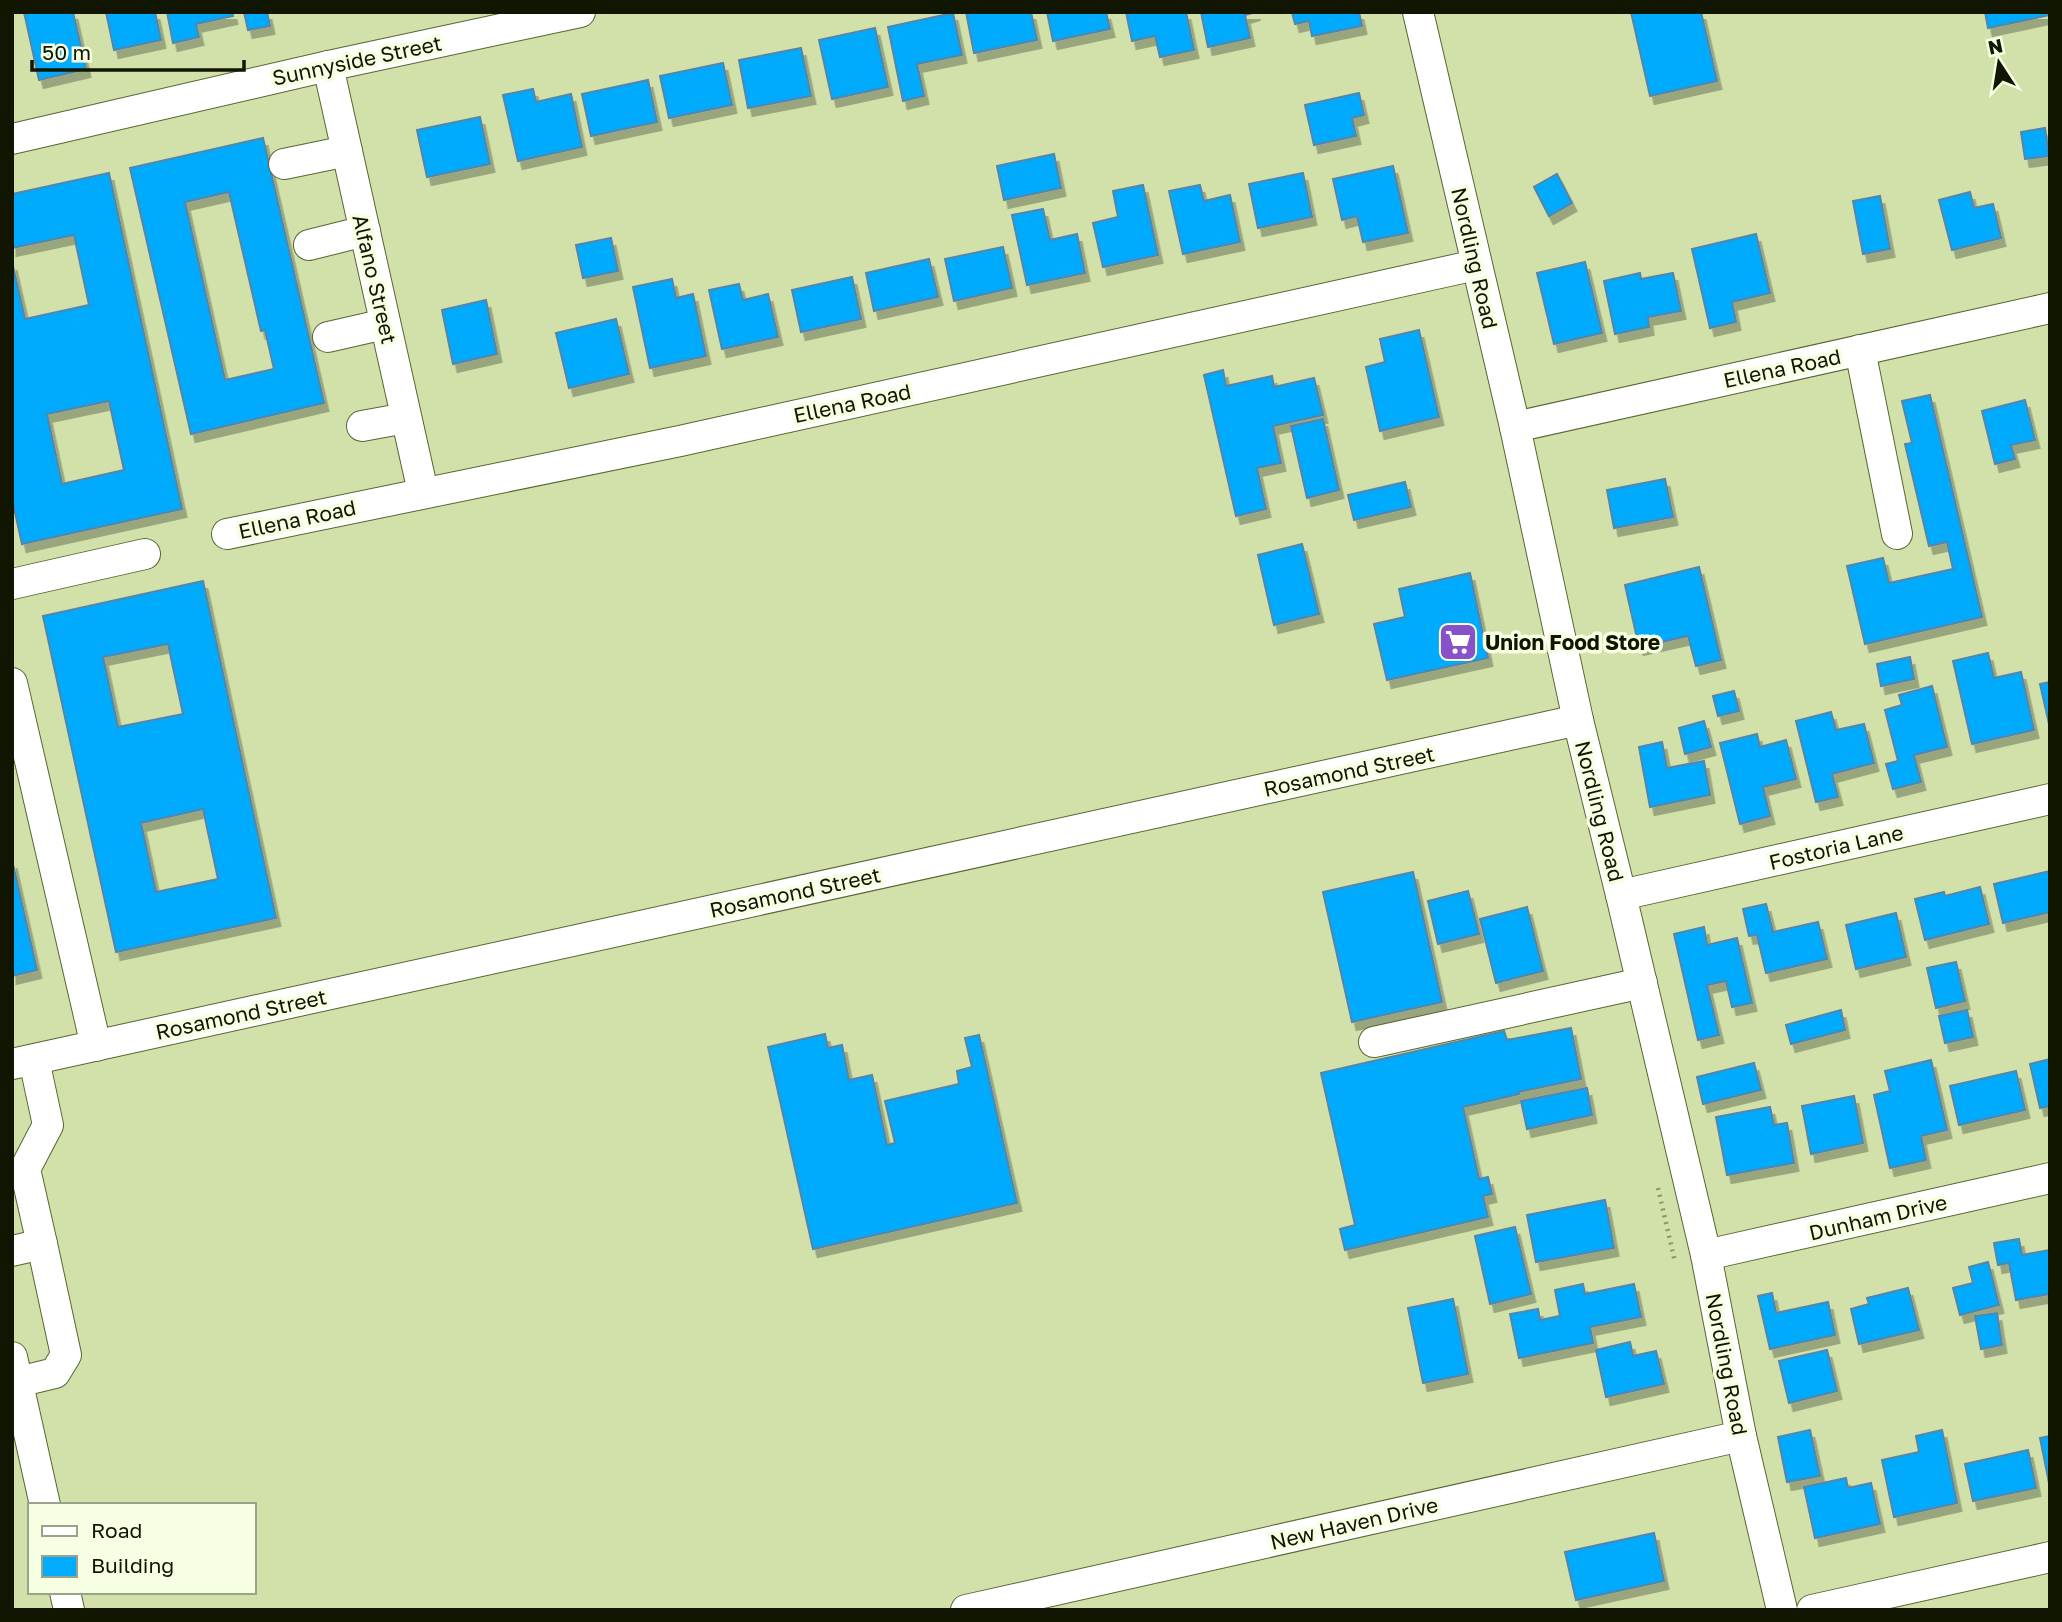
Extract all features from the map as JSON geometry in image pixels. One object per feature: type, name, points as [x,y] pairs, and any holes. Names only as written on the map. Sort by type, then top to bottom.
[{"type":"street","name":"Sunnyside Street","points":[[12,139],[328,66],[580,12]]},
{"type":"street","name":"Nordling Road","points":[[1418,12],[1515,427],[1578,720],[1706,1255],[1741,1436],[1782,1610]]},
{"type":"street","name":"Alfano Street","points":[[328,66],[423,492]]},
{"type":"street","points":[[284,164],[347,151]]},
{"type":"street","points":[[309,245],[365,231]]},
{"type":"street","name":"Ellena Road","points":[[227,534],[680,441],[1476,265]]},
{"type":"street","name":"Ellena Road","points":[[1515,427],[2050,308]]},
{"type":"street","points":[[328,337],[385,324]]},
{"type":"street","points":[[1860,350],[1897,534]]},
{"type":"street","points":[[362,426],[406,418]]},
{"type":"street","points":[[12,584],[145,555]]},
{"type":"street","points":[[12,683],[96,1046]]},
{"type":"street","name":"Rosamond Street","points":[[23,1062],[1578,720]]},
{"type":"street","name":"Fostoria Lane","points":[[1621,895],[2050,799]]},
{"type":"street","points":[[1374,1042],[1642,983]]},
{"type":"street","points":[[23,1062],[48,1125],[25,1169],[66,1355],[55,1373],[15,1369],[46,1503]]},
{"type":"street","name":"Dunham Drive","points":[[1706,1255],[2050,1178]]},
{"type":"street","points":[[12,1251],[42,1244]]},
{"type":"street","name":"New Haven Drive","points":[[966,1610],[1741,1436]]},
{"type":"street","points":[[1812,1610],[2050,1557]]},
{"type":"building","points":[[24,12],[73,12],[86,69],[39,80]]},
{"type":"building","points":[[106,12],[155,12],[161,40],[114,50]]},
{"type":"building","points":[[167,12],[232,12],[233,16],[196,24],[199,37],[173,43]]},
{"type":"building","points":[[244,12],[267,12],[270,26],[248,30]]},
{"type":"building","points":[[966,12],[1031,12],[1037,40],[974,53]]},
{"type":"building","points":[[1047,12],[1106,12],[1110,29],[1053,41]]},
{"type":"building","points":[[1126,12],[1186,12],[1194,50],[1160,57],[1155,36],[1132,41]]},
{"type":"building","points":[[1201,12],[1256,12],[1245,15],[1250,38],[1208,47]]},
{"type":"building","points":[[1292,12],[1359,12],[1362,26],[1312,36],[1309,21],[1295,24]]},
{"type":"building","points":[[1631,12],[1701,12],[1717,81],[1650,96]]},
{"type":"building","points":[[1985,12],[2050,12],[2050,15],[1988,28]]},
{"type":"building","points":[[953,13],[962,55],[917,64],[924,96],[903,101],[888,27]]},
{"type":"building","points":[[875,28],[888,87],[832,99],[819,40]]},
{"type":"building","points":[[801,48],[811,96],[748,108],[739,60]]},
{"type":"building","points":[[723,63],[732,105],[669,118],[660,76]]},
{"type":"building","points":[[648,80],[657,122],[591,136],[582,94]]},
{"type":"building","points":[[533,89],[536,102],[571,94],[582,147],[518,161],[503,95]]},
{"type":"building","points":[[1359,93],[1364,115],[1352,118],[1356,136],[1314,145],[1305,105]]},
{"type":"building","points":[[480,117],[490,164],[427,177],[417,130]]},
{"type":"building","points":[[2045,128],[2049,156],[2025,159],[2021,132]]},
{"type":"building","points":[[263,138],[324,403],[191,434],[130,168]],"holes":[[[229,192],[261,331],[265,330],[274,369],[225,380],[185,202]]]},
{"type":"building","points":[[1054,154],[1061,188],[1004,200],[997,166]]},
{"type":"building","points":[[1393,166],[1408,233],[1363,242],[1357,216],[1342,220],[1333,179]]},
{"type":"building","points":[[109,173],[182,509],[22,544],[12,499],[12,262],[25,319],[89,305],[74,235],[12,248],[12,194]],"holes":[[[109,401],[124,470],[62,484],[47,414]]]},
{"type":"building","points":[[1303,173],[1312,217],[1258,228],[1249,184]]},
{"type":"building","points":[[1557,174],[1572,203],[1549,216],[1534,187]]},
{"type":"building","points":[[1143,185],[1158,255],[1103,267],[1093,223],[1118,217],[1113,191]]},
{"type":"building","points":[[1200,185],[1204,201],[1230,195],[1240,242],[1183,254],[1169,191]]},
{"type":"building","points":[[1970,192],[1974,208],[1993,204],[2001,238],[1952,250],[1939,200]]},
{"type":"building","points":[[1880,196],[1890,249],[1863,254],[1853,201]]},
{"type":"building","points":[[1043,209],[1050,240],[1077,234],[1085,273],[1027,285],[1012,215]]},
{"type":"building","points":[[1756,234],[1770,293],[1732,302],[1736,322],[1710,328],[1692,249]]},
{"type":"building","points":[[611,238],[618,271],[583,278],[576,245]]},
{"type":"building","points":[[1003,247],[1012,288],[954,301],[945,259]]},
{"type":"building","points":[[929,259],[938,297],[874,311],[866,273]]},
{"type":"building","points":[[1585,262],[1602,333],[1554,344],[1537,273]]},
{"type":"building","points":[[1640,273],[1641,279],[1673,273],[1681,311],[1648,317],[1649,327],[1615,334],[1604,281]]},
{"type":"building","points":[[852,277],[861,319],[801,332],[792,290]]},
{"type":"building","points":[[672,279],[676,298],[693,294],[706,356],[650,368],[633,287]]},
{"type":"building","points":[[739,284],[743,300],[768,294],[778,337],[722,349],[709,290]]},
{"type":"building","points":[[486,300],[497,354],[453,364],[442,310]]},
{"type":"building","points":[[616,319],[629,374],[569,388],[556,333]]},
{"type":"building","points":[[1419,330],[1439,417],[1380,431],[1366,367],[1385,362],[1380,339]]},
{"type":"building","points":[[1223,370],[1226,386],[1272,376],[1274,387],[1314,378],[1323,415],[1273,426],[1281,463],[1257,468],[1266,509],[1236,516],[1204,375]]},
{"type":"building","points":[[1930,395],[1982,617],[1865,644],[1847,566],[1883,558],[1889,583],[1953,569],[1947,542],[1929,546],[1905,444],[1912,443],[1902,401]]},
{"type":"building","points":[[2025,400],[2035,440],[2011,445],[2015,459],[1995,464],[1982,411]]},
{"type":"building","points":[[1323,419],[1339,490],[1307,498],[1291,426]]},
{"type":"building","points":[[1665,479],[1673,517],[1614,528],[1607,490]]},
{"type":"building","points":[[1405,482],[1411,507],[1354,520],[1348,495]]},
{"type":"building","points":[[1302,544],[1319,614],[1274,625],[1258,555]]},
{"type":"building","points":[[1699,567],[1721,660],[1696,666],[1688,636],[1639,647],[1625,585]]},
{"type":"building","points":[[1470,573],[1488,658],[1387,680],[1374,624],[1405,617],[1399,589]]},
{"type":"building","points":[[203,581],[276,918],[116,952],[43,616]],"holes":[[[168,644],[183,714],[118,727],[103,657]],[[203,809],[218,879],[156,892],[141,823]]]},
{"type":"building","points":[[1988,653],[1994,678],[2021,672],[2034,730],[1972,744],[1953,661]]},
{"type":"building","points":[[1910,657],[1914,679],[1881,686],[1877,664]]},
{"type":"building","points":[[2050,682],[2050,724],[2049,724],[2040,684]]},
{"type":"building","points":[[1932,686],[1947,747],[1914,755],[1921,782],[1893,789],[1886,764],[1898,761],[1885,710],[1902,705],[1899,695]]},
{"type":"building","points":[[1734,691],[1739,711],[1718,716],[1713,696]]},
{"type":"building","points":[[1831,712],[1836,730],[1864,724],[1874,763],[1832,774],[1838,797],[1816,802],[1796,721]]},
{"type":"building","points":[[1704,721],[1711,747],[1685,754],[1679,728]]},
{"type":"building","points":[[1757,734],[1760,747],[1786,740],[1796,779],[1763,787],[1770,816],[1740,824],[1720,743]]},
{"type":"building","points":[[1662,742],[1667,768],[1704,761],[1710,795],[1650,807],[1639,747]]},
{"type":"building","points":[[12,860],[37,970],[12,976]]},
{"type":"building","points":[[2050,871],[2050,912],[2003,923],[1994,884]]},
{"type":"building","points":[[1413,872],[1442,1002],[1352,1022],[1323,892]]},
{"type":"building","points":[[1980,887],[1989,924],[1925,940],[1915,899],[1944,892],[1945,896]]},
{"type":"building","points":[[1468,891],[1479,934],[1438,944],[1428,901]]},
{"type":"building","points":[[1766,904],[1773,932],[1818,922],[1827,959],[1766,973],[1757,935],[1749,936],[1743,909]]},
{"type":"building","points":[[1527,907],[1543,971],[1496,983],[1480,919]]},
{"type":"building","points":[[1896,913],[1906,957],[1856,969],[1846,925]]},
{"type":"building","points":[[1704,927],[1707,945],[1737,938],[1752,1003],[1732,1007],[1726,981],[1707,985],[1719,1035],[1698,1040],[1674,934]]},
{"type":"building","points":[[1956,962],[1965,1001],[1936,1008],[1927,968]]},
{"type":"building","points":[[1841,1010],[1845,1030],[1791,1044],[1786,1025]]},
{"type":"building","points":[[1967,1010],[1973,1037],[1945,1043],[1939,1016]]},
{"type":"building","points":[[1571,1028],[1581,1079],[1463,1107],[1479,1179],[1488,1177],[1492,1194],[1483,1196],[1488,1217],[1345,1250],[1340,1229],[1355,1225],[1321,1073],[1504,1031],[1507,1040]]},
{"type":"building","points":[[825,1034],[828,1048],[842,1045],[849,1080],[872,1075],[887,1145],[895,1143],[885,1101],[959,1084],[957,1071],[972,1067],[965,1038],[979,1035],[1017,1203],[813,1249],[768,1047]]},
{"type":"building","points":[[2050,1059],[2050,1106],[2040,1108],[2030,1064]]},
{"type":"building","points":[[1931,1060],[1947,1130],[1921,1136],[1926,1160],[1890,1168],[1874,1095],[1890,1091],[1885,1071]]},
{"type":"building","points":[[1754,1063],[1761,1090],[1703,1104],[1697,1077]]},
{"type":"building","points":[[2016,1071],[2025,1110],[1959,1125],[1950,1086]]},
{"type":"building","points":[[1587,1088],[1592,1115],[1527,1129],[1521,1101]]},
{"type":"building","points":[[1854,1096],[1863,1143],[1811,1154],[1802,1106]]},
{"type":"building","points":[[1770,1107],[1774,1125],[1787,1123],[1794,1163],[1727,1175],[1716,1117]]},
{"type":"building","points":[[1605,1200],[1614,1248],[1536,1262],[1527,1215]]},
{"type":"building","points":[[1515,1227],[1531,1294],[1490,1304],[1475,1236]]},
{"type":"building","points":[[2019,1239],[2022,1255],[2050,1250],[2050,1294],[2016,1300],[2009,1263],[1998,1265],[1994,1243]]},
{"type":"building","points":[[1988,1262],[1999,1305],[1960,1315],[1953,1288],[1973,1283],[1969,1267]]},
{"type":"building","points":[[1583,1284],[1585,1294],[1634,1284],[1641,1317],[1590,1327],[1593,1343],[1519,1358],[1510,1314],[1538,1309],[1540,1320],[1560,1316],[1555,1290]]},
{"type":"building","points":[[1908,1288],[1919,1330],[1859,1344],[1851,1309],[1869,1304],[1867,1298]]},
{"type":"building","points":[[1772,1293],[1776,1313],[1828,1302],[1835,1335],[1770,1349],[1758,1296]]},
{"type":"building","points":[[1453,1299],[1468,1374],[1423,1383],[1408,1308]]},
{"type":"building","points":[[1997,1313],[2002,1345],[1981,1349],[1975,1316]]},
{"type":"building","points":[[1630,1342],[1633,1356],[1656,1351],[1664,1384],[1606,1397],[1596,1350]]},
{"type":"building","points":[[1827,1350],[1837,1391],[1789,1403],[1779,1361]]},
{"type":"building","points":[[1810,1430],[1820,1476],[1787,1482],[1778,1437]]},
{"type":"building","points":[[1942,1430],[1957,1503],[1894,1517],[1882,1460],[1919,1452],[1916,1436]]},
{"type":"building","points":[[2050,1436],[2050,1483],[2049,1483],[2040,1438]]},
{"type":"building","points":[[2028,1450],[2036,1488],[1973,1501],[1965,1464]]},
{"type":"building","points":[[1846,1478],[1848,1488],[1871,1483],[1880,1524],[1815,1538],[1804,1487]]},
{"type":"building","points":[[1654,1533],[1664,1581],[1576,1600],[1565,1552]]},
{"type":"place","name":"Union Food Store","points":[[1458,642]]}]
